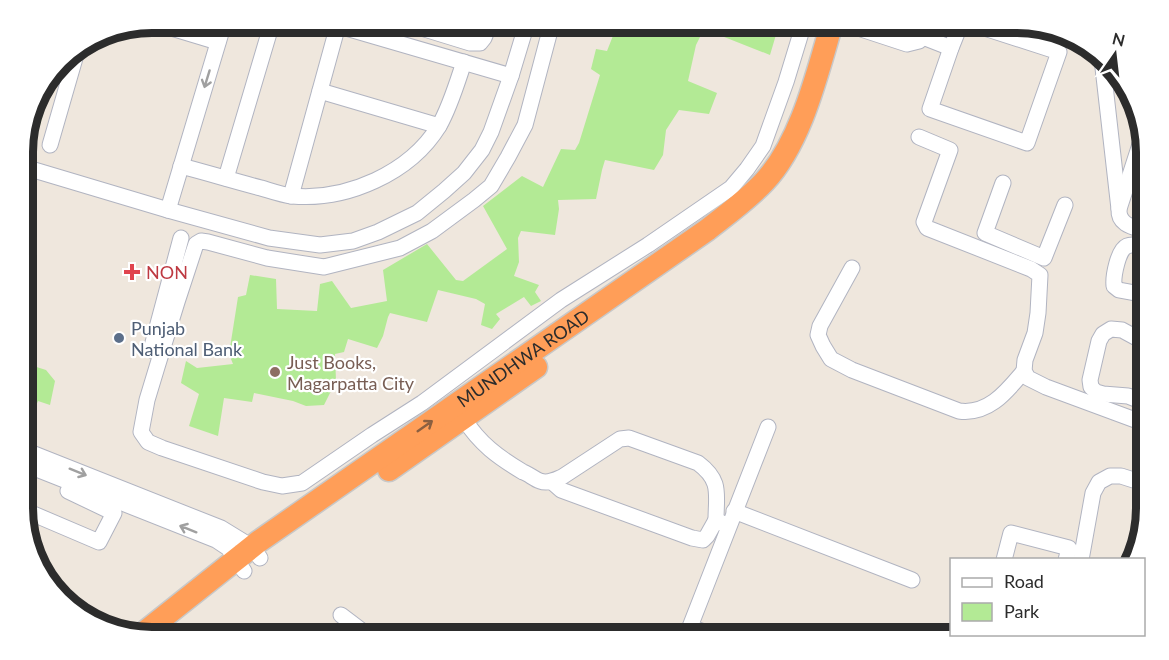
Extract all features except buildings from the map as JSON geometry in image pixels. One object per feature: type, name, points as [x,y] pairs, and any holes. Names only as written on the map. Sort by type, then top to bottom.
[{"type":"highway","name":"MUNDHWA ROAD","points":[[172,627],[248,559],[464,419],[551,348],[707,230],[764,182],[778,163],[802,118],[816,77],[837,33]]},
{"type":"highway","name":"MUNDHWA ROAD","points":[[151,627],[551,348]]},
{"type":"street","points":[[190,33],[218,42]]},
{"type":"street","points":[[168,210],[221,33]]},
{"type":"street","points":[[226,178],[269,33]]},
{"type":"street","points":[[291,196],[320,91],[332,33]]},
{"type":"street","points":[[366,33],[511,76]]},
{"type":"street","points":[[423,49],[426,33]]},
{"type":"street","points":[[445,33],[470,43],[480,43],[486,33]]},
{"type":"street","points":[[33,170],[269,238],[320,245],[353,241],[417,213],[464,173],[482,150],[491,132],[524,33]]},
{"type":"street","points":[[549,33],[525,124],[508,157],[490,186],[432,231],[400,248],[324,267],[267,258],[208,242],[201,241],[196,244],[147,400],[141,432],[148,442],[263,482],[282,486],[302,483],[422,403],[561,300],[648,245],[731,188],[747,170],[763,146],[801,33]]},
{"type":"street","points":[[873,33],[907,44],[919,41],[923,33]]},
{"type":"street","points":[[929,33],[951,48]]},
{"type":"street","points":[[957,33],[930,109],[1028,143],[1059,52],[1002,33]]},
{"type":"street","points":[[51,145],[74,61]]},
{"type":"street","points":[[181,166],[291,196],[345,192],[371,183],[420,151],[439,126],[464,62]]},
{"type":"street","points":[[1105,84],[1119,216],[1121,220],[1136,227]]},
{"type":"street","points":[[320,91],[439,126]]},
{"type":"street","points":[[919,138],[950,150],[924,222],[927,228],[1031,269],[1040,275]]},
{"type":"street","points":[[1119,209],[1136,157]]},
{"type":"street","points":[[1003,183],[985,233],[1044,258]]},
{"type":"street","points":[[1065,206],[1044,258],[1040,275],[1035,333],[1025,360],[1024,371],[1028,378],[1046,387],[1136,420]]},
{"type":"street","points":[[151,350],[181,238]]},
{"type":"street","points":[[267,258],[269,238]]},
{"type":"street","points":[[1136,246],[1126,246],[1122,250],[1113,276],[1114,286],[1119,290],[1136,293]]},
{"type":"street","points":[[852,268],[820,326],[818,335],[831,358],[863,374],[959,411],[970,412],[982,409],[1003,395],[1024,371]]},
{"type":"street","points":[[1136,338],[1122,330],[1111,329],[1103,334],[1099,341],[1090,380],[1091,387],[1096,392],[1136,399]]},
{"type":"street","points":[[464,419],[476,437],[504,461],[561,490],[703,540],[726,519]]},
{"type":"street","points":[[690,627],[706,587],[726,519],[768,427]]},
{"type":"street","points":[[547,482],[620,439],[629,438],[698,463],[707,470],[717,485],[726,519]]},
{"type":"street","points":[[33,454],[221,528],[248,559]]},
{"type":"street","points":[[33,469],[114,513],[99,542],[33,514]]},
{"type":"street","points":[[33,476],[216,540],[248,559]]},
{"type":"street","points":[[1081,558],[1093,493],[1099,482],[1110,476],[1121,476],[1136,481]]},
{"type":"street","points":[[726,519],[912,580]]},
{"type":"street","points":[[1005,558],[1011,533],[1069,548],[1066,558]]},
{"type":"street","points":[[341,615],[356,627]]},
{"type":"green space","points":[[614,33],[702,33],[696,45],[688,81],[717,93],[709,114],[679,110],[666,130],[663,155],[654,170],[605,160],[596,199],[558,200],[555,235],[521,231],[518,238],[519,262],[514,276],[539,285],[535,292],[541,301],[531,306],[524,297],[496,314],[500,319],[492,329],[481,325],[485,304],[476,299],[438,290],[427,322],[390,313],[377,348],[348,339],[344,352],[335,354],[336,381],[324,405],[306,406],[254,393],[252,402],[224,398],[218,436],[189,426],[199,394],[181,383],[186,361],[197,368],[233,364],[229,354],[238,297],[246,295],[250,275],[276,279],[277,309],[317,311],[320,284],[332,281],[351,308],[387,301],[383,270],[427,244],[456,280],[463,281],[507,249],[483,206],[522,176],[543,187],[561,149],[575,150],[600,75],[591,69],[596,49],[607,51]]},
{"type":"green space","points":[[714,33],[777,33],[770,55]]},
{"type":"green space","points":[[49,91],[38,132],[35,131],[37,121]]},
{"type":"green space","points":[[33,366],[46,370],[55,381],[50,405],[38,401],[33,413]]},
{"type":"place","name":"NON","points":[[132,272]]},
{"type":"place","name":"Punjab National Bank","points":[[119,338]]},
{"type":"place","name":"Just Books, Magarpatta City","points":[[275,372]]}]
